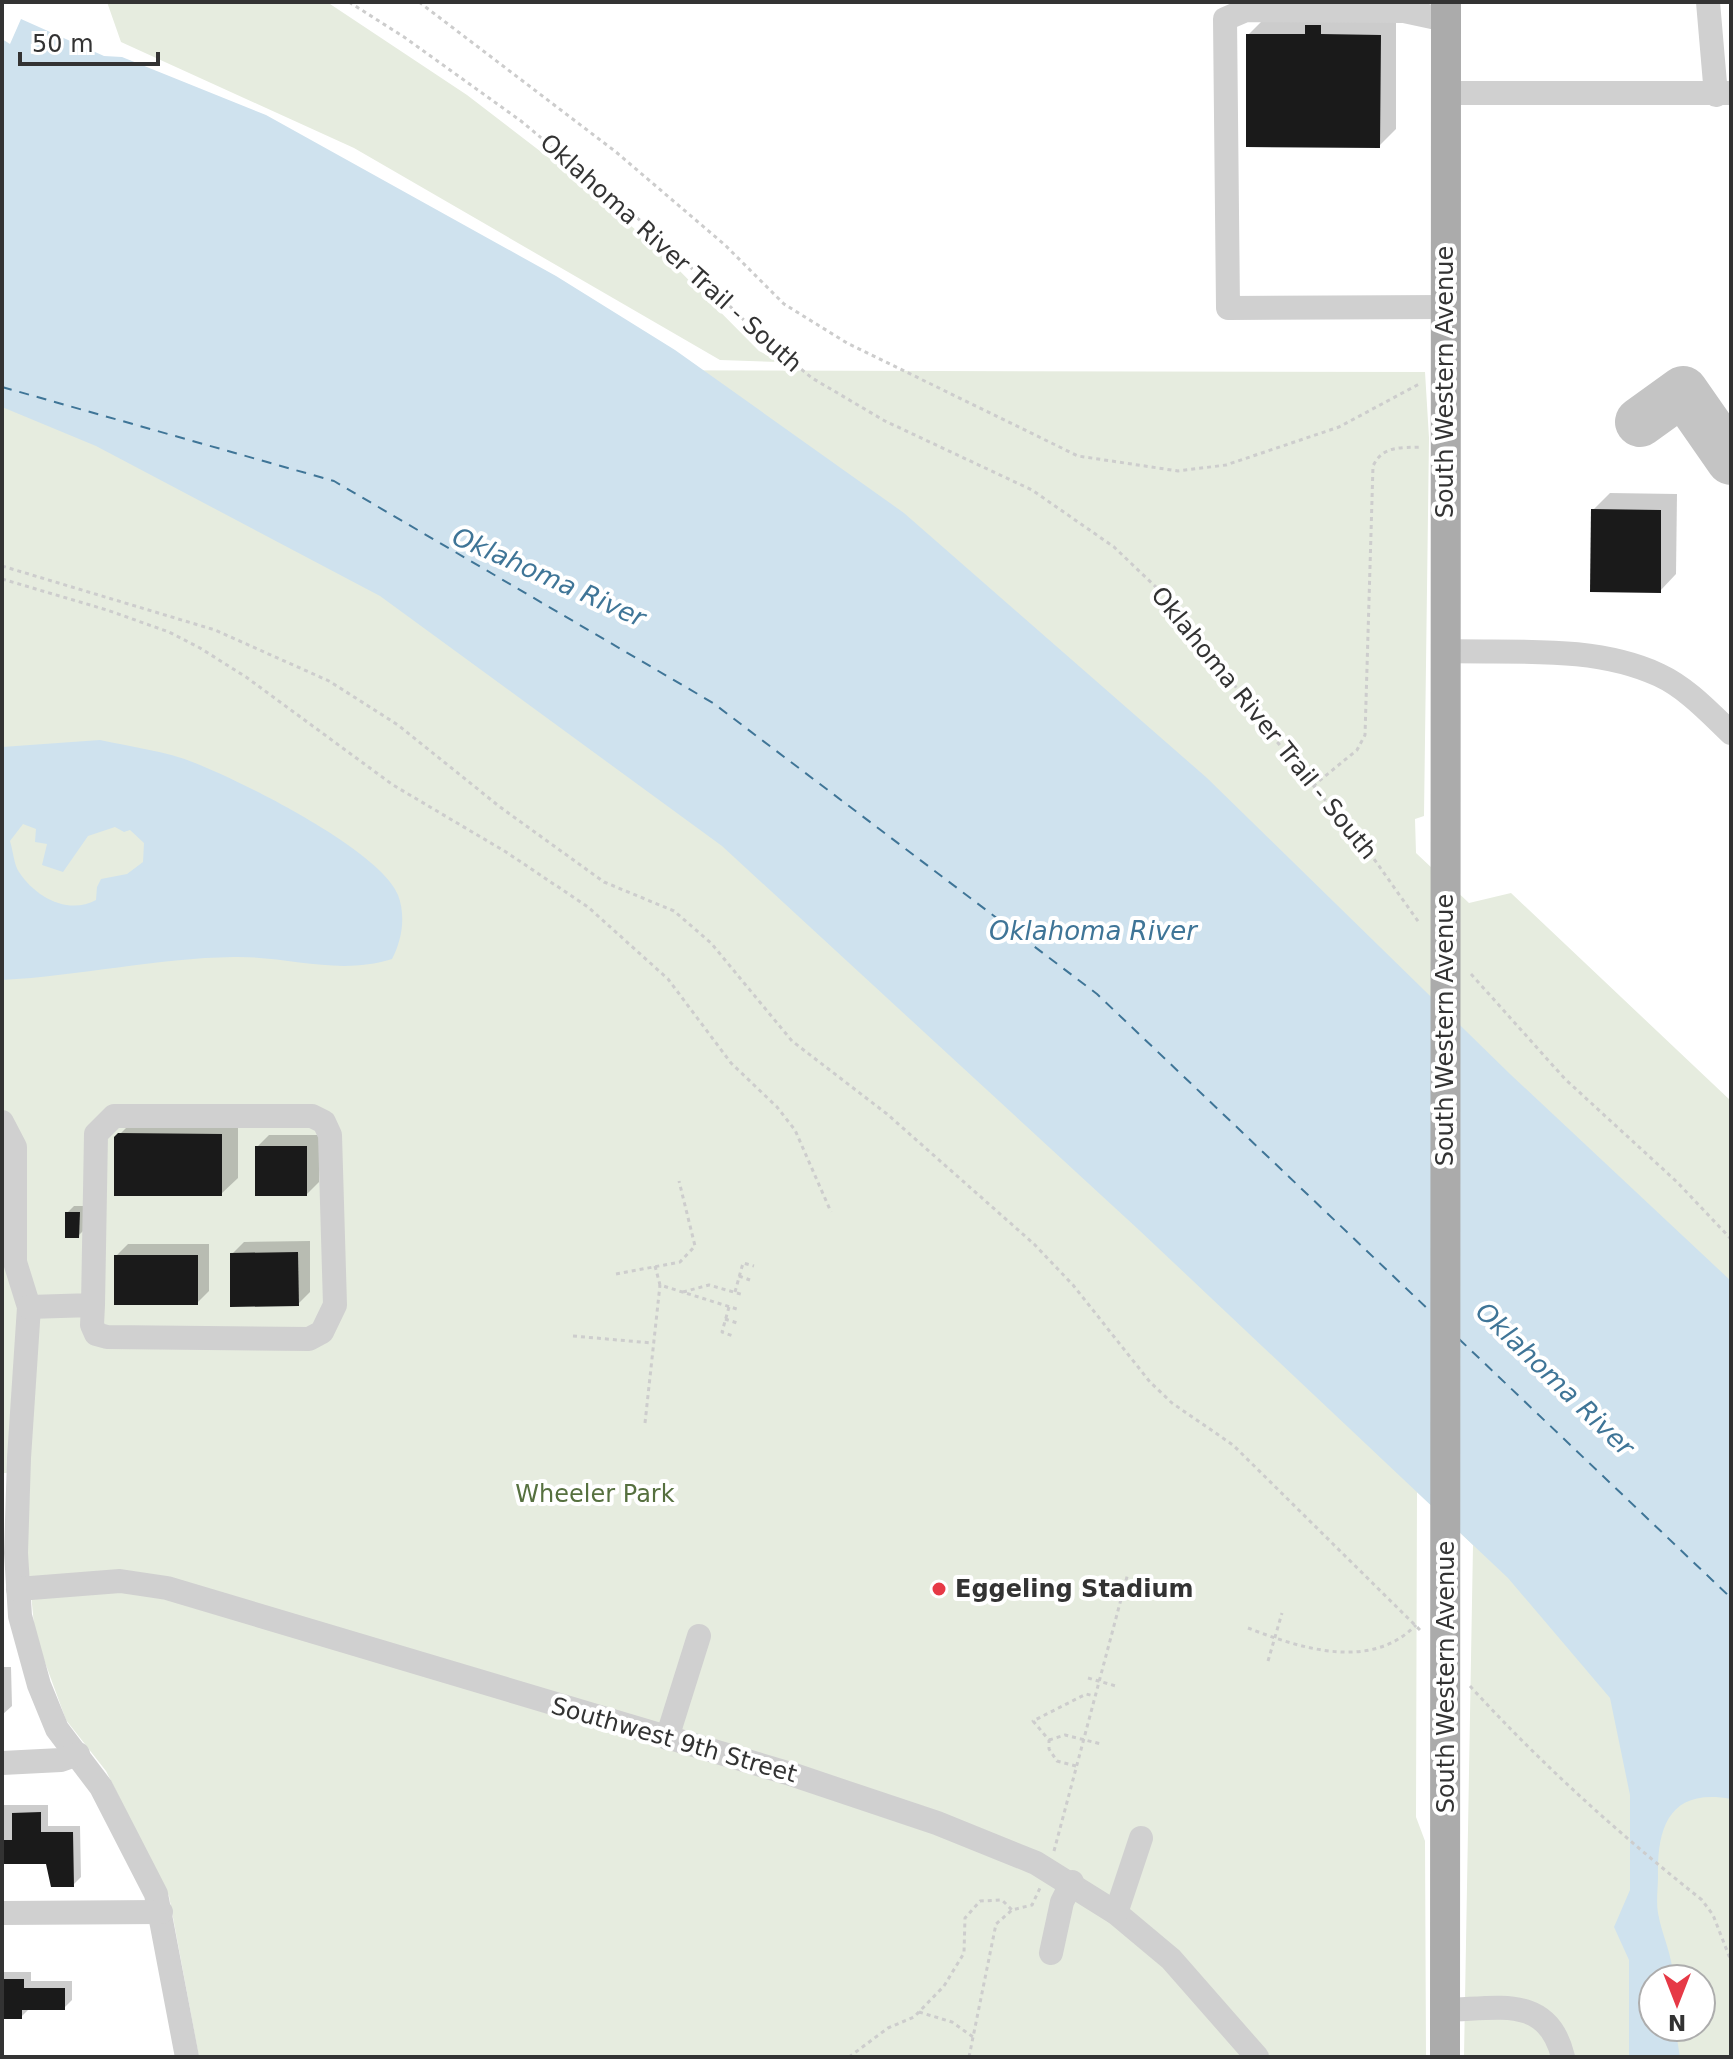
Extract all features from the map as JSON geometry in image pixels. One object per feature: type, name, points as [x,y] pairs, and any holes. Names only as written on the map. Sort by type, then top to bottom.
[{"type":"main road","name":"South Western Avenue","points":[[1445,2057],[1446,11]]},
{"type":"street","points":[[1446,93],[1724,94],[1708,2]]},
{"type":"street","points":[[1446,11],[1246,10],[1225,19],[1228,308],[1446,307]]},
{"type":"street","points":[[1445,651],[1593,656],[1630,663],[1662,676],[1700,702],[1731,733]]},
{"type":"street","points":[[114,1116],[312,1116],[324,1122],[330,1135],[335,1305],[322,1332],[309,1339],[107,1337],[96,1334],[92,1325],[93,1305],[96,1134],[105,1122],[114,1116]]},
{"type":"street","points":[[2,1122],[15,1147],[15,1262],[28,1316],[10,1484],[23,1631],[57,1729],[78,1754],[119,1818],[150,1880],[161,1912],[187,2057]]},
{"type":"street","points":[[28,1316],[93,1305]]},
{"type":"street","name":"Southwest 9th Street","points":[[18,1589],[120,1581],[167,1588],[667,1738],[937,1823],[1072,1882],[1116,1913],[1198,1986],[1257,2057]]},
{"type":"street","points":[[667,1738],[699,1636]]},
{"type":"street","points":[[2,1763],[61,1760],[78,1754]]},
{"type":"street","points":[[1116,1913],[1141,1838]]},
{"type":"street","points":[[1051,1953],[1062,1902],[1072,1882]]},
{"type":"street","points":[[2,1913],[161,1912]]},
{"type":"street","points":[[1445,2010],[1536,2012],[1551,2025],[1563,2057]]},
{"type":"path","name":"Oklahoma River Trail - South","points":[[349,2],[521,121],[660,237],[757,333],[812,378],[885,421],[1032,490],[1114,547],[1180,610],[1257,717],[1425,928]]},
{"type":"path","points":[[419,2],[616,152],[725,245],[784,304],[847,343],[1078,456],[1178,471],[1226,465],[1339,427],[1445,370]]},
{"type":"path","points":[[1313,786],[1357,750],[1365,735],[1373,466],[1380,455],[1391,448],[1424,447],[1424,461]]},
{"type":"path","points":[[2,566],[215,630],[329,681],[398,725],[500,807],[604,882],[674,911],[711,943],[792,1041],[887,1114],[1034,1244],[1073,1285],[1150,1382],[1172,1403],[1233,1445],[1425,1636]]},
{"type":"path","points":[[2,579],[107,610],[169,632],[200,648],[246,677],[393,785],[506,852],[588,907],[668,979],[731,1063],[777,1107],[795,1130],[831,1212]]},
{"type":"path","points":[[1463,967],[1565,1079],[1677,1182],[1731,1239]]},
{"type":"path","points":[[616,1274],[680,1262],[695,1246],[679,1181]]},
{"type":"path","points":[[735,1293],[743,1263],[754,1266]]},
{"type":"path","points":[[645,1423],[660,1285],[655,1266]]},
{"type":"path","points":[[739,1276],[750,1280]]},
{"type":"path","points":[[660,1285],[740,1310]]},
{"type":"path","points":[[683,1292],[709,1285],[744,1295]]},
{"type":"path","points":[[729,1307],[722,1332],[733,1336]]},
{"type":"path","points":[[725,1319],[737,1323]]},
{"type":"path","points":[[573,1336],[652,1343]]},
{"type":"path","points":[[969,2057],[996,1924],[1012,1910],[1032,1905],[1048,1870],[1128,1573]]},
{"type":"path","points":[[1268,1661],[1282,1613]]},
{"type":"path","points":[[1248,1628],[1319,1649],[1356,1653],[1391,1645],[1416,1625]]},
{"type":"path","points":[[1088,1678],[1116,1686]]},
{"type":"path","points":[[1463,1678],[1511,1730],[1603,1819],[1708,1906],[1731,1961]]},
{"type":"path","points":[[1076,1766],[1057,1761],[1049,1749],[1049,1740],[1033,1721],[1086,1694],[1095,1697]]},
{"type":"path","points":[[1049,1740],[1065,1735],[1101,1744]]},
{"type":"path","points":[[849,2057],[888,2028],[919,2012],[944,1986],[964,1953],[965,1918],[980,1901],[1002,1900],[1012,1910]]},
{"type":"path","points":[[919,2012],[952,2022],[973,2037]]},
{"type":"green space","points":[[107,2],[327,2],[467,95],[579,181],[659,250],[759,351],[780,362],[720,360],[354,148],[121,42]]},
{"type":"green space","name":"Wheeler Park","points":[[2,369],[1425,372],[1429,438],[1424,816],[1415,819],[1416,853],[1469,903],[1511,893],[1731,1101],[1731,2057],[1464,2057],[1473,1545],[1417,1492],[1416,1817],[1425,1841],[1426,2057],[199,2057],[169,1896],[106,1771],[66,1720],[35,1635],[27,1553],[30,1473],[2,1473]]},
{"type":"water","name":"Oklahoma River","points":[[21,19],[104,56],[122,57],[266,115],[556,276],[675,350],[904,513],[1207,778],[1510,1074],[1731,1281],[1731,1799],[1694,1799],[1681,1805],[1665,1826],[1658,1858],[1657,1908],[1671,1963],[1637,1963],[1637,2043],[1678,2043],[1680,2057],[1629,2057],[1629,1960],[1614,1927],[1630,1890],[1630,1795],[1610,1698],[1508,1578],[1139,1230],[722,846],[380,596],[96,446],[2,407],[2,39],[10,44]]},
{"type":"water","points":[[100,740],[184,759],[275,801],[338,838],[386,877],[398,895],[402,911],[400,936],[392,959],[372,964],[333,966],[254,957],[205,958],[2,980],[2,747]],"holes":[[[23,824],[36,829],[35,842],[47,844],[42,865],[63,872],[88,836],[115,827],[124,832],[130,830],[144,843],[143,862],[127,874],[101,879],[96,900],[75,906],[64,905],[34,889],[19,872],[10,841]]]},
{"type":"building","points":[[1305,25],[1321,25],[1321,34],[1381,35],[1380,148],[1246,147],[1246,34],[1305,34]]},
{"type":"building","points":[[1591,509],[1661,510],[1661,593],[1590,592]]},
{"type":"building","points":[[118,1133],[222,1134],[222,1196],[114,1196],[114,1137]]},
{"type":"building","points":[[255,1146],[307,1146],[307,1196],[255,1196]]},
{"type":"building","points":[[65,1212],[80,1212],[79,1238],[65,1238]]},
{"type":"building","points":[[298,1252],[299,1306],[230,1307],[230,1253]]},
{"type":"building","points":[[114,1255],[198,1255],[198,1305],[114,1305]]},
{"type":"building","points":[[41,1812],[41,1832],[73,1832],[74,1887],[51,1887],[46,1864],[2,1864],[2,1840],[12,1840],[12,1813]]},
{"type":"building","points":[[2,1979],[24,1979],[24,1988],[65,1988],[65,2010],[22,2010],[22,2019],[2,2019]]},
{"type":"ferry route","points":[[2,387],[334,481],[713,703],[1097,994],[1432,1313]]},
{"type":"ferry route","points":[[1459,1339],[1731,1598]]},
{"type":"taxiway","points":[[1640,422],[1683,391],[1731,460]]},
{"type":"place","name":"Eggeling Stadium","points":[[939,1589]]}]
